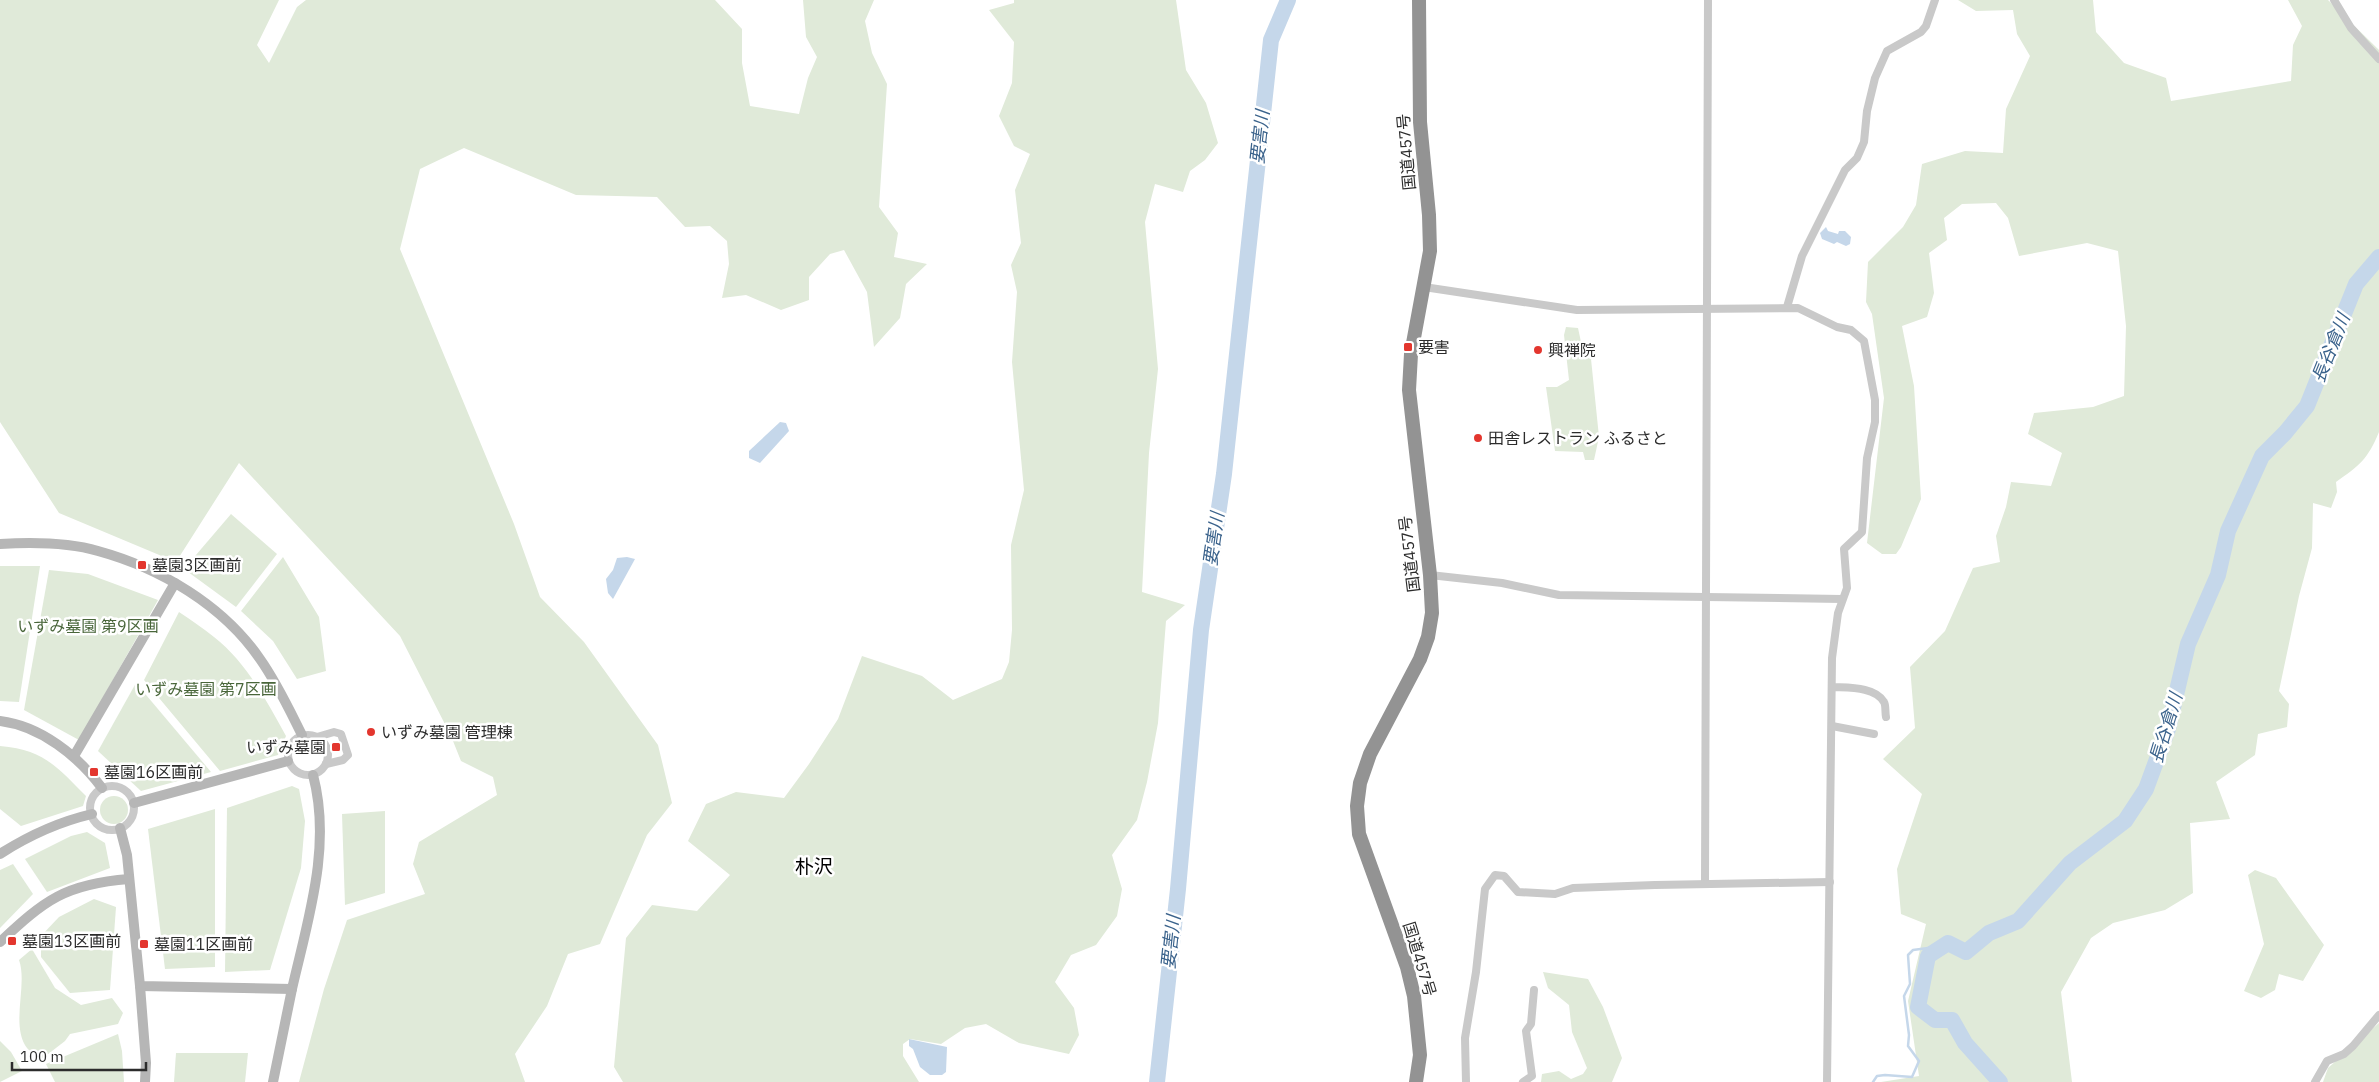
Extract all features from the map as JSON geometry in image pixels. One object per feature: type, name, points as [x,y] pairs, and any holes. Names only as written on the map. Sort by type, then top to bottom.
[{"type":"highway","name":"国道457号","points":[[1416,1082],[1420,1055],[1414,996],[1407,967],[1359,834],[1357,806],[1360,783],[1370,754],[1420,659],[1428,637],[1432,613],[1430,575],[1409,390],[1411,354],[1430,250],[1420,122],[1419,0]]},
{"type":"street","points":[[1705,883],[1708,0]]},
{"type":"street","points":[[1787,307],[1802,256],[1845,170],[1857,158],[1864,142],[1867,111],[1873,86],[1887,51],[1921,32],[1926,26],[1935,0]]},
{"type":"street","points":[[2334,0],[2351,28],[2379,58]]},
{"type":"street","points":[[1424,287],[1577,310],[1798,308],[1837,327],[1850,330],[1864,341],[1875,400],[1875,422],[1867,458],[1862,532],[1844,550],[1847,588],[1842,599],[1834,641],[1828,1082]]},
{"type":"street","points":[[0,544],[56,544],[97,550],[134,562],[194,595],[234,628],[259,657],[279,688],[302,735]]},
{"type":"street","points":[[1430,575],[1502,583],[1560,595],[1842,599]]},
{"type":"street","points":[[74,756],[175,583]]},
{"type":"street","points":[[1832,687],[1859,689],[1874,693],[1884,702],[1886,717]]},
{"type":"street","points":[[0,721],[11,723],[48,739],[74,756],[102,788]]},
{"type":"street","points":[[1832,726],[1874,734]]},
{"type":"street","points":[[317,737],[325,744],[328,750],[326,764],[319,772],[301,774],[288,761],[292,742],[302,735],[317,737],[334,732],[341,734],[348,755],[343,760],[326,764]]},
{"type":"street","points":[[134,803],[288,761]]},
{"type":"street","points":[[273,1082],[292,988],[317,882],[319,811],[313,774]]},
{"type":"street","points":[[108,786],[121,788],[131,797],[134,803],[133,815],[130,821],[120,828],[104,828],[95,821],[92,814],[93,797],[102,788],[108,786]]},
{"type":"street","points":[[0,854],[22,840],[46,829],[92,814]]},
{"type":"street","points":[[120,828],[127,855],[140,986],[146,1063],[145,1082]]},
{"type":"street","points":[[1466,1082],[1465,1038],[1476,972],[1485,889],[1492,878],[1500,874],[1518,892],[1536,894],[1555,894],[1573,888],[1705,883],[1830,882]]},
{"type":"street","points":[[0,942],[53,897],[68,890],[104,881],[129,879]]},
{"type":"street","points":[[140,986],[292,988]]},
{"type":"street","points":[[1523,1082],[1532,1076],[1526,1031],[1531,1024],[1534,990]]},
{"type":"street","points":[[2316,1082],[2327,1061],[2348,1050],[2379,1015]]},
{"type":"green space","points":[[0,0],[279,0],[257,45],[269,63],[297,7],[306,0],[715,0],[742,29],[742,63],[750,106],[799,114],[808,78],[817,57],[806,37],[803,0],[874,0],[865,21],[872,53],[887,84],[879,207],[898,233],[894,257],[927,264],[906,284],[900,318],[874,347],[867,292],[844,250],[830,254],[809,277],[809,300],[781,310],[746,295],[722,298],[729,264],[727,241],[710,226],[685,227],[657,197],[576,195],[464,148],[420,169],[400,249],[514,524],[540,597],[584,642],[658,745],[672,803],[647,835],[600,944],[568,954],[547,1006],[515,1054],[525,1082],[299,1082],[324,989],[347,920],[425,894],[413,864],[419,842],[497,795],[493,777],[461,761],[451,736],[400,636],[239,463],[176,562],[59,513],[0,422]]},
{"type":"green space","points":[[1014,0],[1176,0],[1186,70],[1206,103],[1218,143],[1205,160],[1190,171],[1183,192],[1155,184],[1145,222],[1158,369],[1149,453],[1142,592],[1185,605],[1166,621],[1158,723],[1147,782],[1137,820],[1112,855],[1122,889],[1117,916],[1096,945],[1071,955],[1055,982],[1074,1008],[1079,1035],[1069,1054],[1019,1043],[986,1024],[965,1028],[941,1044],[910,1039],[903,1044],[903,1056],[919,1082],[623,1082],[614,1067],[626,938],[652,905],[697,911],[730,875],[688,841],[706,804],[736,792],[784,798],[838,719],[862,656],[922,676],[953,700],[1002,679],[1009,662],[1012,630],[1011,545],[1024,490],[1012,362],[1017,292],[1011,265],[1021,243],[1015,190],[1030,154],[1014,146],[999,116],[1012,83],[1014,42],[989,10],[1014,3]]},
{"type":"green space","points":[[1958,0],[2093,0],[2096,32],[2124,63],[2166,78],[2171,101],[2291,81],[2293,45],[2302,26],[2288,0],[2328,0],[2379,50],[2379,432],[2371,449],[2362,461],[2336,482],[2337,492],[2331,508],[2313,503],[2312,548],[2299,596],[2279,691],[2289,704],[2287,727],[2258,734],[2255,755],[2216,782],[2230,819],[2190,823],[2193,893],[2165,910],[2113,923],[2091,938],[2061,992],[2072,1082],[1881,1082],[1919,1076],[1908,1001],[1926,924],[1901,914],[1897,869],[1922,794],[1883,759],[1915,728],[1910,667],[1945,631],[1973,568],[2000,562],[1996,536],[2006,507],[2011,482],[2051,486],[2062,453],[2028,434],[2034,413],[2093,407],[2124,396],[2126,326],[2118,251],[2087,243],[2019,256],[2008,218],[1996,203],[1962,204],[1944,218],[1947,240],[1929,253],[1934,293],[1927,317],[1902,326],[1914,386],[1921,499],[1901,547],[1896,554],[1882,554],[1867,543],[1884,398],[1872,314],[1866,302],[1868,262],[1903,227],[1916,205],[1922,164],[1965,151],[2003,153],[2006,109],[2030,56],[2017,34],[2013,10],[1976,11]]},
{"type":"green space","points":[[1566,327],[1578,328],[1581,342],[1584,342],[1585,349],[1590,349],[1599,437],[1594,460],[1585,460],[1583,452],[1555,451],[1546,387],[1557,387],[1569,380],[1564,335]]},
{"type":"green space","points":[[231,514],[277,554],[236,607],[184,569]]},
{"type":"green space","points":[[283,557],[319,617],[326,671],[297,679],[273,641],[241,611]]},
{"type":"green space","points":[[0,566],[40,566],[19,702],[0,701]]},
{"type":"green space","name":"いずみ墓園 第9区画","points":[[49,570],[88,574],[158,600],[79,740],[24,710]]},
{"type":"green space","name":"いずみ墓園 第7区画","points":[[179,612],[206,630],[226,647],[255,683],[286,736],[278,755],[220,771],[144,680]]},
{"type":"green space","points":[[136,683],[211,772],[141,791],[98,751]]},
{"type":"green space","points":[[0,746],[28,751],[48,761],[86,796],[83,806],[21,826],[0,809]]},
{"type":"green space","points":[[292,786],[299,789],[305,821],[301,868],[270,970],[225,972],[227,808]]},
{"type":"green space","points":[[114,796],[124,800],[128,810],[124,820],[114,824],[104,820],[100,810],[104,800]]},
{"type":"green space","points":[[215,809],[215,967],[165,969],[148,829]]},
{"type":"green space","points":[[385,811],[385,893],[345,905],[342,814]]},
{"type":"green space","points":[[87,832],[105,843],[110,868],[47,892],[25,859],[71,836]]},
{"type":"green space","points":[[13,864],[33,894],[0,928],[0,870]]},
{"type":"green space","points":[[2255,870],[2276,878],[2324,945],[2303,981],[2279,974],[2275,990],[2261,998],[2244,991],[2264,944],[2248,875]]},
{"type":"green space","points":[[94,899],[116,907],[110,990],[70,993],[41,957],[41,936],[59,917]]},
{"type":"green space","points":[[32,949],[55,988],[81,1005],[112,998],[123,1013],[118,1024],[70,1034],[65,1041],[43,1058],[28,1049],[22,1039],[20,1028],[22,981],[19,960]]},
{"type":"green space","points":[[1543,972],[1588,979],[1603,1007],[1622,1058],[1612,1082],[1541,1082],[1542,1074],[1559,1071],[1571,1079],[1583,1074],[1587,1068],[1572,1032],[1569,1005],[1548,988]]},
{"type":"green space","points":[[2379,1023],[2379,1082],[2323,1082],[2328,1068]]},
{"type":"green space","points":[[118,1034],[122,1051],[124,1082],[55,1082],[46,1064]]},
{"type":"green space","points":[[0,1041],[11,1052],[22,1071],[0,1082]]},
{"type":"green space","points":[[176,1053],[248,1053],[245,1082],[174,1082]]},
{"type":"water","points":[[1826,227],[1828,231],[1838,234],[1839,231],[1845,231],[1851,237],[1850,244],[1846,246],[1837,242],[1834,244],[1822,239],[1820,233]]},
{"type":"water","points":[[780,422],[786,423],[789,431],[760,463],[749,458],[749,451]]},
{"type":"water","points":[[627,557],[635,559],[613,599],[608,593],[606,579],[613,570],[617,558]]},
{"type":"water","points":[[909,1039],[947,1047],[946,1072],[942,1075],[930,1075],[920,1067],[913,1049],[909,1046]]},
{"type":"waterway","name":"要害川","points":[[1157,1082],[1178,889],[1201,630],[1224,474],[1271,40],[1288,0]]},
{"type":"waterway","name":"長谷倉川","points":[[2000,1082],[1965,1043],[1952,1020],[1935,1020],[1918,1007],[1928,956],[1948,943],[1966,952],[1989,933],[2018,921],[2070,863],[2125,821],[2146,789],[2168,729],[2188,644],[2218,575],[2228,531],[2262,456],[2285,433],[2307,406],[2356,284],[2379,257]]},
{"type":"waterway","points":[[1873,1082],[1877,1076],[1912,1077],[1919,1061],[1908,1046],[1909,1035],[1904,996],[1910,984],[1908,955],[1913,950],[1943,946]]},
{"type":"place","name":"要害","points":[[1408,347]]},
{"type":"place","name":"興禅院","points":[[1538,350]]},
{"type":"place","name":"田舎レストラン ふるさと","points":[[1478,438]]},
{"type":"place","name":"墓園3区画前","points":[[142,565]]},
{"type":"place","name":"いずみ墓園 管理棟","points":[[371,732]]},
{"type":"place","name":"いずみ墓園","points":[[336,747]]},
{"type":"place","name":"墓園16区画前","points":[[94,772]]},
{"type":"place","name":"墓園13区画前","points":[[12,941]]},
{"type":"place","name":"墓園11区画前","points":[[144,944]]},
{"type":"district","name":"朴沢","points":[[814,866]]}]
